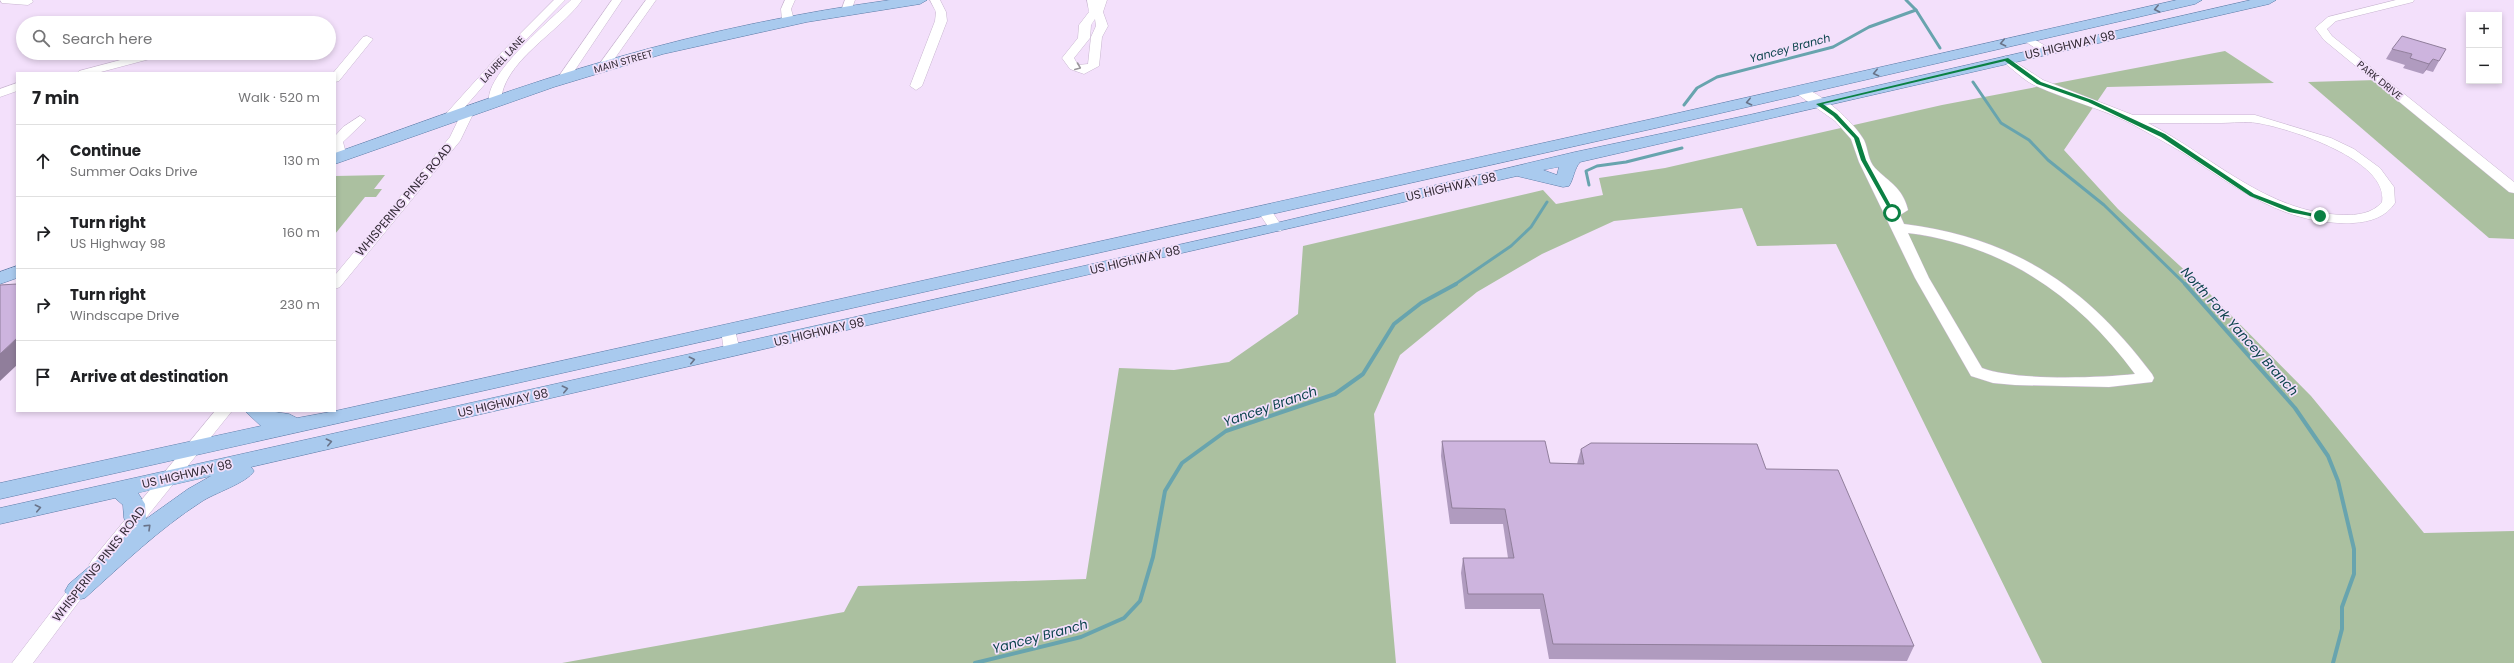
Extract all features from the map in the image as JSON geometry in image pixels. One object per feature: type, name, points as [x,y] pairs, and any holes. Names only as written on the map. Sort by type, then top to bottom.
[{"type":"main road","name":"MAIN STREET","points":[[338,158],[563,79],[604,66],[696,41],[848,5],[920,0]]},
{"type":"main road","name":"US HIGHWAY 98","points":[[0,491],[193,446],[728,330],[1801,90],[2195,0]]},
{"type":"main road","name":"US HIGHWAY 98","points":[[0,516],[732,352],[1276,228],[1575,157],[1818,104],[2045,50],[2269,0]]},
{"type":"main road","points":[[0,278],[16,272]]},
{"type":"main road","points":[[167,478],[190,464],[219,453],[342,426],[466,395],[538,371]]},
{"type":"main road","points":[[256,412],[266,420],[280,421],[328,417]]},
{"type":"main road","points":[[0,504],[145,472],[172,461],[193,446]]},
{"type":"main road","points":[[77,591],[152,523],[192,495],[214,482],[297,449]]},
{"type":"main road","points":[[118,490],[131,497],[136,506],[135,518]]},
{"type":"street","points":[[2,0],[28,2]]},
{"type":"street","name":"LAUREL LANE","points":[[447,120],[501,58],[560,0]]},
{"type":"street","points":[[495,103],[495,91],[506,70],[577,0]]},
{"type":"street","points":[[563,79],[617,0]]},
{"type":"street","points":[[604,66],[651,0]]},
{"type":"street","points":[[788,20],[786,9],[790,0]]},
{"type":"street","points":[[916,86],[941,21],[940,12],[935,0]]},
{"type":"street","points":[[1089,38],[1102,26],[1092,0]]},
{"type":"street","points":[[1096,12],[1102,0]]},
{"type":"street","name":"PARK DRIVE","points":[[2409,0],[2332,19],[2321,28],[2328,38],[2514,189]]},
{"type":"street","points":[[2026,38],[2045,50]]},
{"type":"street","points":[[336,77],[367,39]]},
{"type":"street","points":[[2006,59],[2039,83],[2131,119],[2182,147],[2252,195],[2291,210],[2320,216],[2347,218],[2370,216],[2385,209],[2388,205],[2388,188],[2374,170],[2353,154],[2317,138],[2255,119],[2131,119]]},
{"type":"street","points":[[86,72],[133,60]]},
{"type":"street","points":[[0,93],[16,87]]},
{"type":"street","points":[[1801,90],[1818,104],[1835,115],[1856,138],[1863,160],[1870,170],[1900,228],[1922,278],[1976,372],[1992,378],[2015,380],[2109,382],[2146,378],[2132,359],[2097,323],[2033,269],[2008,255],[1972,243],[1900,228]]},
{"type":"street","name":"WHISPERING PINES ROAD","points":[[336,283],[456,138],[468,112]]},
{"type":"street","points":[[338,158],[337,142],[347,130],[360,120]]},
{"type":"street","points":[[1264,210],[1276,228]]},
{"type":"street","points":[[728,330],[732,352]]},
{"type":"street","name":"WHISPERING PINES ROAD","points":[[22,663],[167,478],[223,412]]},
{"type":"green space","points":[[2225,51],[2274,83],[2107,87],[2064,150],[2118,209],[2204,288],[2311,396],[2424,533],[2514,531],[2514,663],[2042,663],[1836,244],[1757,246],[1742,208],[1614,221],[1542,254],[1477,292],[1400,355],[1374,414],[1396,663],[562,663],[844,612],[858,586],[1086,579],[1119,368],[1174,370],[1229,362],[1298,314],[1303,246],[1543,190],[1556,204],[1603,195],[1599,178],[1665,168],[1942,105]]},
{"type":"green space","points":[[2377,80],[2514,193],[2514,239],[2489,238],[2308,82]]},
{"type":"green space","points":[[385,175],[374,189],[382,189],[376,197],[365,197],[336,233],[336,176]]},
{"type":"building","points":[[2402,36],[2446,49],[2439,61],[2433,59],[2429,64],[2410,58],[2412,54],[2392,49]]},
{"type":"building","points":[[16,284],[16,339],[0,354],[0,285]]},
{"type":"building","points":[[1442,441],[1545,441],[1550,463],[1584,464],[1581,449],[1591,443],[1757,444],[1766,469],[1838,470],[1914,646],[1553,644],[1543,594],[1468,594],[1463,558],[1514,558],[1505,509],[1452,508]]},
{"type":"waterway","name":"Yancey Branch","points":[[1906,0],[1916,10]]},
{"type":"waterway","name":"Yancey Branch","points":[[1684,105],[1697,88],[1717,77],[1833,47],[1869,27],[1916,10]]},
{"type":"waterway","name":"North Fork Yancey Branch","points":[[1916,10],[1940,48]]},
{"type":"waterway","name":"North Fork Yancey Branch","points":[[1973,82],[2001,123],[2029,140],[2048,160],[2104,205],[2185,284]]},
{"type":"waterway","name":"Yancey Branch","points":[[1589,185],[1586,171],[1597,166],[1626,162],[1682,148]]},
{"type":"waterway","name":"Yancey Branch","points":[[1454,285],[1511,246],[1531,227],[1547,202]]},
{"type":"waterway","name":"Yancey Branch","points":[[975,663],[1081,637],[1124,618],[1140,601],[1153,557],[1165,491],[1182,463],[1226,431],[1335,394],[1363,374],[1394,324],[1421,303],[1456,284]]},
{"type":"waterway","name":"North Fork Yancey Branch","points":[[2185,284],[2295,408],[2328,456],[2338,481],[2354,549],[2354,574],[2342,607],[2342,629],[2333,663]]},
{"type":"route","points":[[1892,213],[1870,170],[1863,160],[1862,152],[1856,138],[1835,115],[1818,104],[2006,59],[2039,83],[2090,101],[2163,135],[2200,158],[2224,177],[2252,195],[2264,201],[2291,210],[2320,216]]}]
